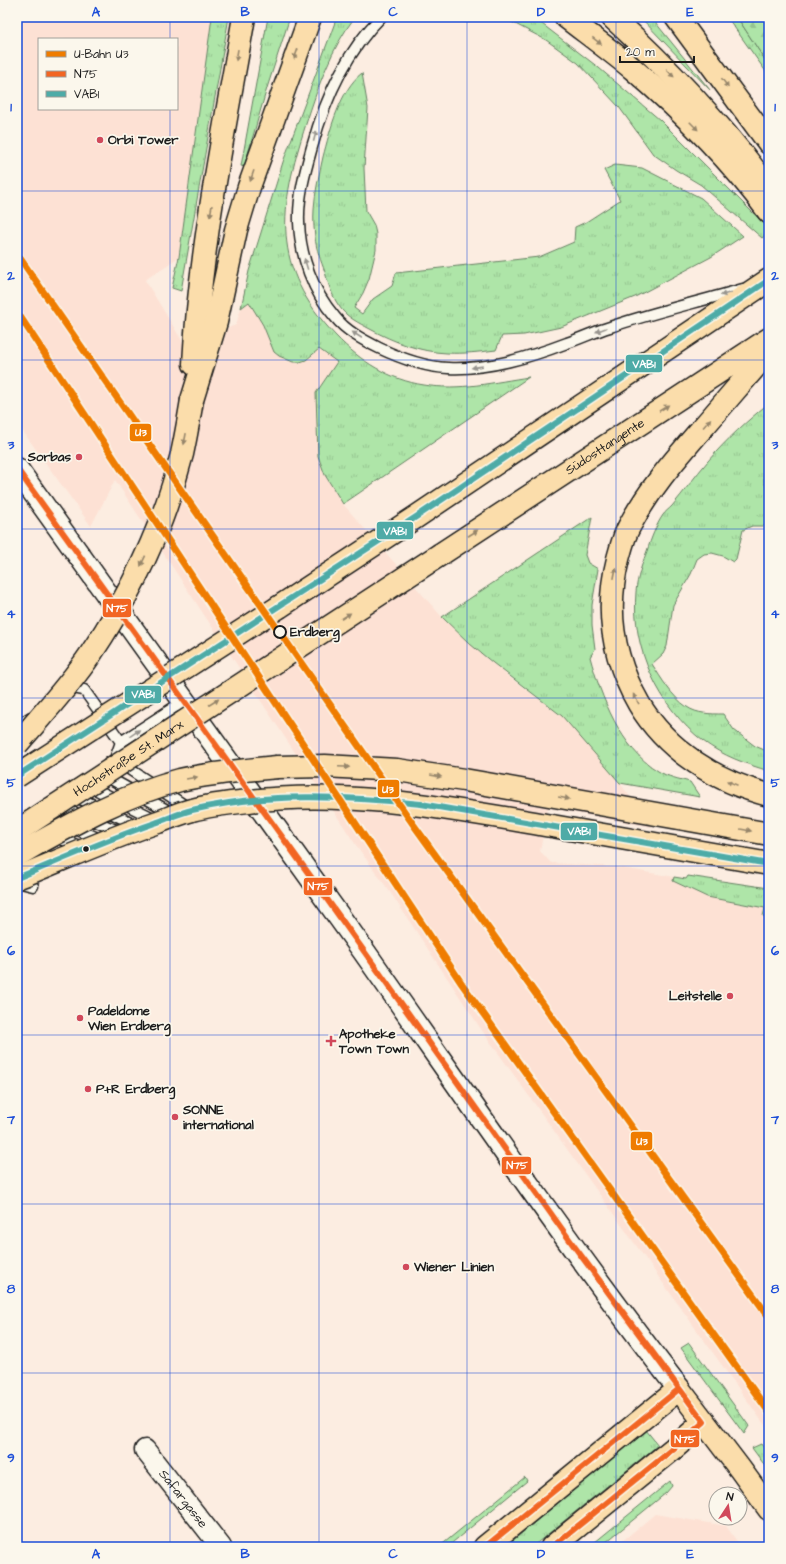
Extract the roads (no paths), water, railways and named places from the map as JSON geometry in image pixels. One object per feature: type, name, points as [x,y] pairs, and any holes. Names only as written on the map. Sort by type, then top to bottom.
[{"type":"main road","points":[[206,320],[206,237],[244,17]]},
{"type":"main road","points":[[17,744],[65,688],[90,655],[122,603],[139,571],[158,526],[172,489],[182,453],[206,320],[249,187],[310,17]]},
{"type":"main road","points":[[566,17],[633,70],[683,115],[723,154],[769,212]]},
{"type":"main road","points":[[612,17],[654,56],[715,120],[740,149],[769,189]]},
{"type":"main road","points":[[676,17],[769,143]]},
{"type":"main road","points":[[17,776],[416,517],[766,281]]},
{"type":"main road","name":"Südosttangente","points":[[441,554],[769,339]]},
{"type":"main road","points":[[769,351],[673,463],[641,505],[629,526],[621,548],[614,572],[611,596],[614,644],[622,669],[638,702],[657,729],[679,750],[702,768],[724,780],[744,788],[769,794]]},
{"type":"main road","name":"Hochstraße St. Marx","points":[[17,831],[441,554]]},
{"type":"main road","points":[[17,854],[77,822],[129,797],[180,780],[227,772],[277,767],[325,766],[398,770],[472,781],[769,834]]},
{"type":"main road","points":[[25,882],[132,830],[192,810],[229,803],[267,799],[319,797],[366,798],[421,804],[769,864]]},
{"type":"main road","points":[[485,1547],[679,1390],[769,1509]]},
{"type":"main road","points":[[552,1547],[704,1422]]},
{"type":"street","points":[[17,469],[353,936],[488,1127],[647,1348],[679,1390]]},
{"type":"street","name":"Safargasse","points":[[146,1450],[220,1547]]},
{"type":"lane","points":[[381,17],[360,41],[333,87],[319,122],[301,195],[299,222],[301,247],[309,272],[321,300],[336,318],[350,331],[367,342],[391,354],[416,362],[446,368],[473,368],[526,357],[610,327],[766,281]]},
{"type":"lane","points":[[17,726],[73,688],[84,690],[121,742]]},
{"type":"lane","points":[[17,823],[115,759],[121,742],[184,701]]},
{"type":"lane","points":[[115,759],[202,817]]},
{"type":"lane","points":[[97,771],[186,821]]},
{"type":"lane","points":[[80,782],[170,826]]},
{"type":"lane","points":[[64,792],[150,831]]},
{"type":"lane","points":[[49,802],[133,837]]},
{"type":"lane","points":[[32,813],[115,845]]},
{"type":"lane","points":[[17,823],[97,853]]},
{"type":"lane","points":[[17,838],[78,860]]},
{"type":"lane","points":[[17,854],[61,868]]},
{"type":"lane","points":[[17,868],[46,877]]},
{"type":"lane","points":[[17,882],[25,882]]},
{"type":"metro line","name":"U3","points":[[17,254],[413,824],[769,1317]]},
{"type":"metro line","name":"U3","points":[[17,312],[462,984],[769,1412]]},
{"type":"place","name":"Orbi Tower","points":[[100,140]]},
{"type":"place","name":"Sorbas","points":[[79,457]]},
{"type":"place","name":"Erdberg","points":[[280,632]]},
{"type":"place","name":"Leitstelle","points":[[730,996]]},
{"type":"place","name":"Padeldome Wien Erdberg","points":[[80,1018]]},
{"type":"place","name":"Apotheke Town Town","points":[[331,1041]]},
{"type":"place","name":"P+R Erdberg","points":[[88,1089]]},
{"type":"place","name":"SONNE international","points":[[175,1117]]},
{"type":"place","name":"Wiener Linien","points":[[406,1267]]}]
